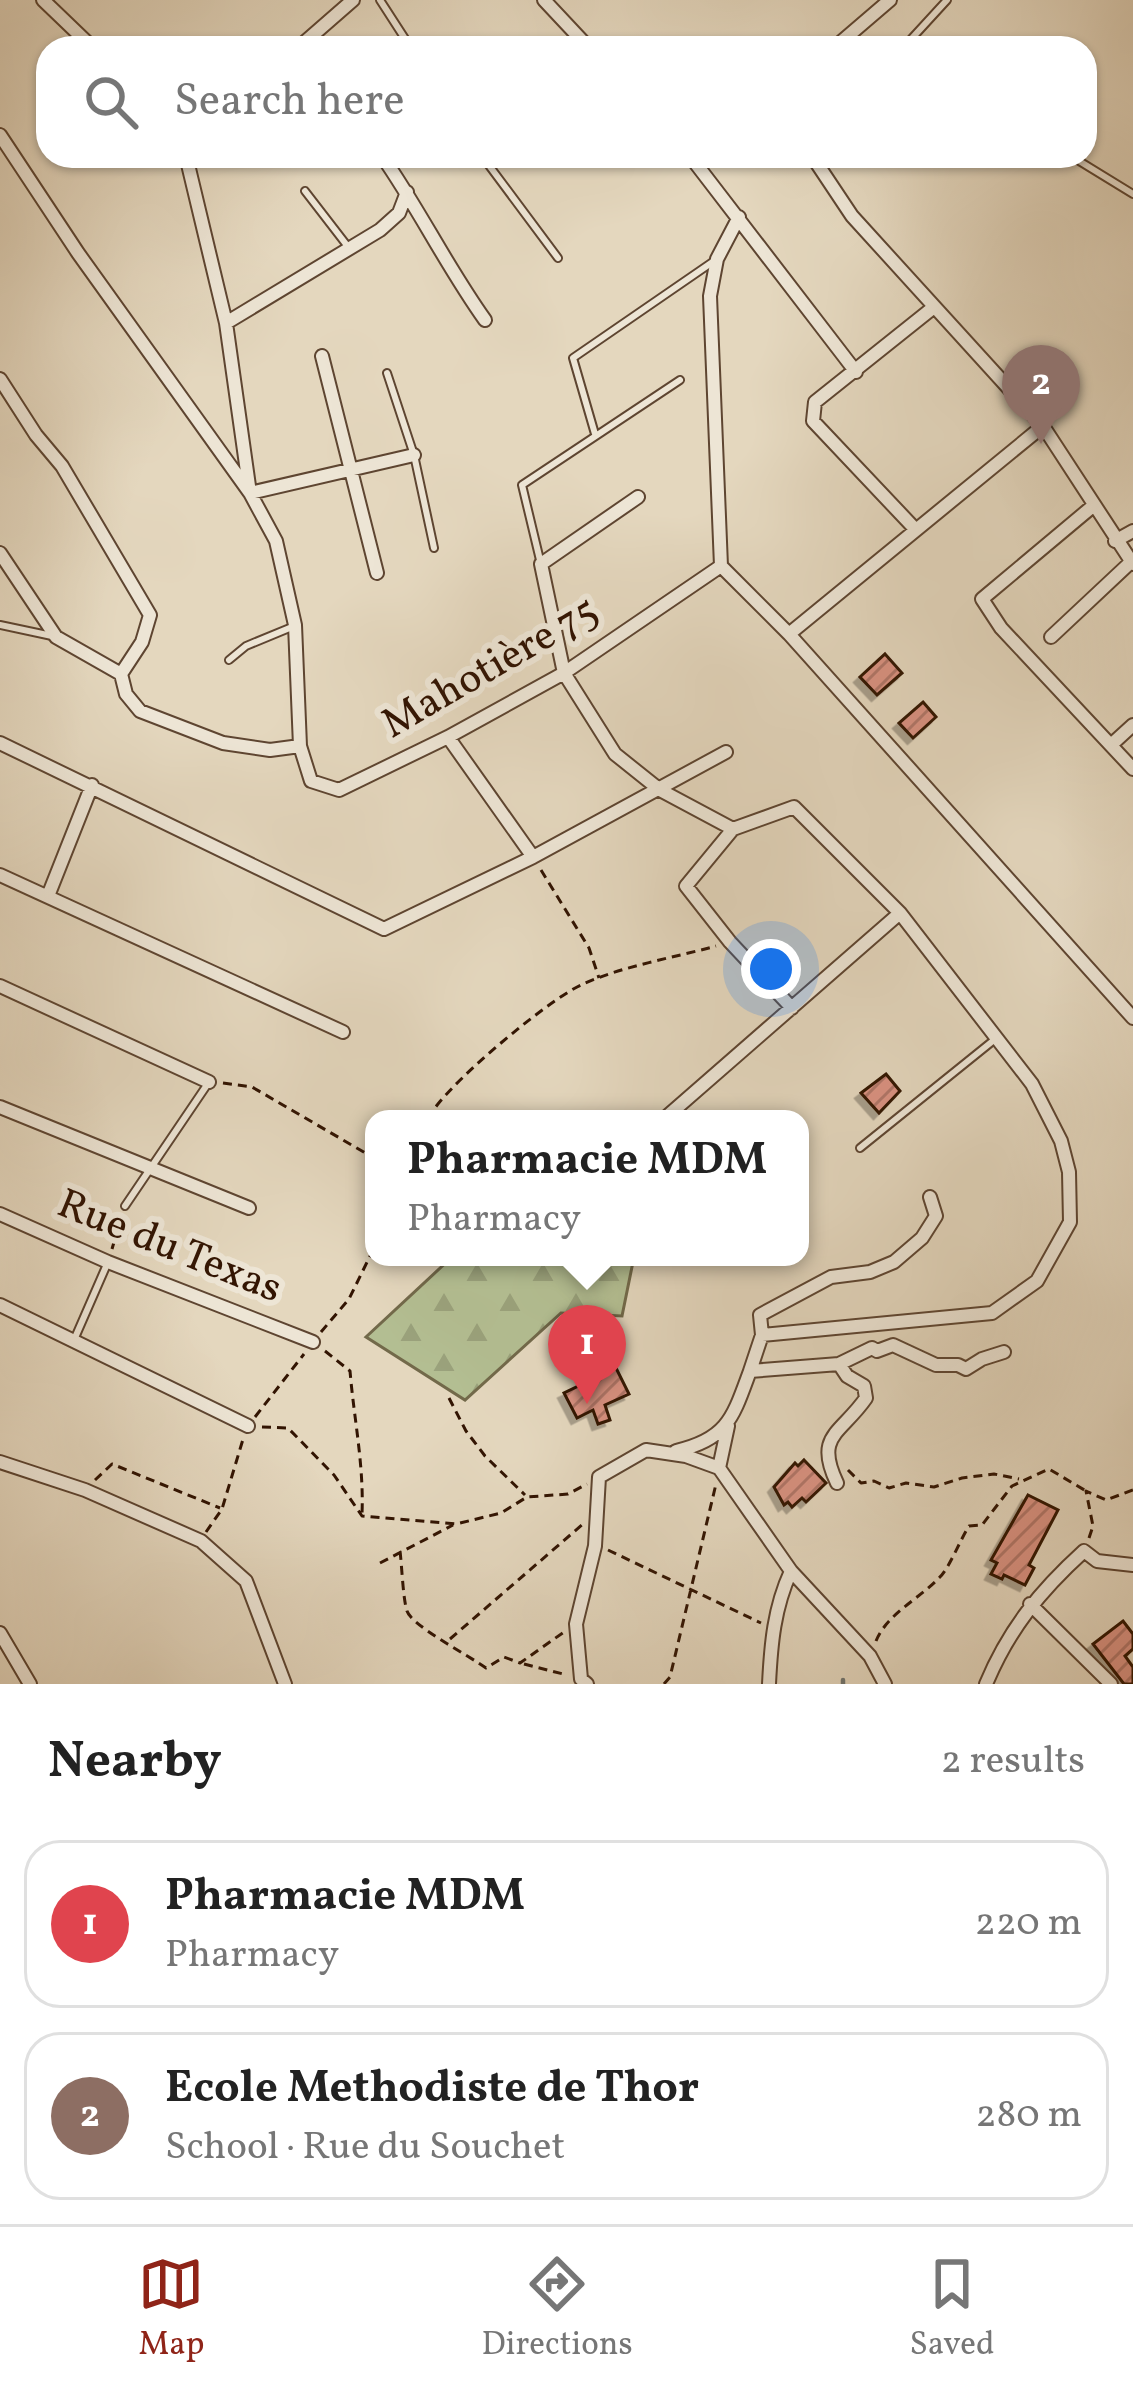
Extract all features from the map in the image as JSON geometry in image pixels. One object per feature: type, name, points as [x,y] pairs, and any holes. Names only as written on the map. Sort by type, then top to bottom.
[{"type":"street","points":[[43,0],[80,36]]},
{"type":"street","points":[[314,36],[353,0]]},
{"type":"street","points":[[544,0],[578,36]]},
{"type":"street","points":[[847,36],[886,1]]},
{"type":"street","points":[[0,135],[78,253],[250,493],[276,541],[295,625],[299,746],[270,750],[223,743],[140,711],[126,694],[121,674],[56,637],[0,553]]},
{"type":"street","points":[[190,168],[226,323],[250,493]]},
{"type":"street","points":[[390,168],[447,266],[485,320]]},
{"type":"street","points":[[699,168],[856,372]]},
{"type":"street","points":[[820,168],[853,216],[1043,426],[1132,563],[1051,637]]},
{"type":"street","points":[[226,323],[399,213],[407,192]]},
{"type":"street","points":[[739,218],[717,259],[710,296],[721,566],[789,634],[1133,1018]]},
{"type":"street","points":[[916,530],[813,421],[815,402],[934,307]]},
{"type":"street","points":[[322,356],[377,573]]},
{"type":"street","points":[[0,379],[35,435],[62,466],[150,616],[142,642],[121,674]]},
{"type":"street","points":[[789,634],[1043,426]]},
{"type":"street","points":[[250,493],[414,454]]},
{"type":"street","points":[[638,497],[541,564],[564,674],[615,754],[660,790],[733,829]]},
{"type":"street","points":[[1093,506],[982,599],[1001,628],[1133,770]]},
{"type":"street","points":[[1115,542],[1133,531]]},
{"type":"street","name":"Mahotière 75","points":[[299,746],[311,781],[339,790],[564,674],[721,566]]},
{"type":"street","points":[[0,573],[17,580]]},
{"type":"street","points":[[1111,745],[1133,725]]},
{"type":"street","points":[[448,737],[532,856]]},
{"type":"street","points":[[0,743],[384,929],[726,752]]},
{"type":"street","points":[[48,896],[92,785]]},
{"type":"street","points":[[762,1335],[992,1313],[1037,1281],[1070,1222],[1069,1172],[1061,1141],[1032,1084],[900,913],[794,808],[733,829],[686,886],[792,1008]]},
{"type":"street","points":[[0,875],[343,1032]]},
{"type":"street","points":[[674,1110],[900,913]]},
{"type":"street","points":[[0,986],[209,1082]]},
{"type":"street","points":[[0,1107],[249,1208]]},
{"type":"street","points":[[719,1468],[729,1425],[762,1335],[760,1315],[831,1277],[870,1272],[894,1262],[922,1238],[936,1216],[931,1197]]},
{"type":"street","name":"Rue du Texas","points":[[0,1214],[313,1342]]},
{"type":"street","points":[[0,1305],[248,1426]]},
{"type":"street","points":[[749,1371],[839,1364],[872,1348],[877,1351],[893,1345],[936,1365],[966,1370],[1004,1352]]},
{"type":"street","points":[[837,1483],[825,1459],[829,1439],[866,1398],[864,1387],[839,1364]]},
{"type":"street","points":[[664,1453],[701,1445],[729,1425]]},
{"type":"street","points":[[584,1681],[575,1624],[595,1546],[598,1477],[646,1450],[719,1468],[791,1571],[870,1656],[885,1684]]},
{"type":"street","points":[[0,1462],[85,1490],[201,1541],[246,1580],[285,1684]]},
{"type":"street","points":[[986,1684],[1030,1604],[1084,1551],[1097,1561],[1133,1565]]},
{"type":"street","points":[[769,1684],[772,1629],[791,1571]]},
{"type":"street","points":[[1030,1604],[1111,1684]]},
{"type":"street","points":[[0,1633],[30,1684]]},
{"type":"lane","points":[[380,0],[403,36]]},
{"type":"lane","points":[[914,36],[946,0]]},
{"type":"lane","points":[[491,168],[558,258]]},
{"type":"lane","points":[[1091,168],[1133,194]]},
{"type":"lane","points":[[305,191],[349,248]]},
{"type":"lane","points":[[595,435],[573,358],[717,259]]},
{"type":"lane","points":[[387,374],[414,454],[434,548]]},
{"type":"lane","points":[[541,564],[521,485],[680,380]]},
{"type":"lane","points":[[0,625],[56,637]]},
{"type":"lane","points":[[230,660],[246,646],[295,625]]},
{"type":"lane","points":[[860,1148],[997,1038]]},
{"type":"lane","points":[[125,1207],[209,1082]]},
{"type":"lane","points":[[74,1340],[108,1262]]},
{"type":"path","points":[[532,856],[589,948],[600,979]]},
{"type":"path","points":[[432,1110],[500,1045],[580,986],[730,942]]},
{"type":"path","points":[[209,1082],[252,1087],[365,1153]]},
{"type":"path","points":[[108,1262],[125,1207]]},
{"type":"path","points":[[201,1541],[222,1509],[248,1426],[349,1299],[365,1266]]},
{"type":"path","points":[[313,1342],[350,1371],[355,1435],[364,1469],[362,1516]]},
{"type":"path","points":[[449,1398],[485,1456],[527,1497]]},
{"type":"path","points":[[248,1426],[288,1428],[334,1475],[362,1516]]},
{"type":"path","points":[[85,1490],[112,1464],[222,1509]]},
{"type":"path","points":[[664,1684],[670,1677],[719,1468]]},
{"type":"path","points":[[870,1656],[881,1628],[945,1573],[951,1552],[969,1526],[982,1525],[1021,1479],[1049,1469],[1106,1500],[1133,1490]]},
{"type":"path","points":[[837,1483],[841,1471],[852,1470],[861,1483],[874,1481],[889,1488],[905,1484],[934,1487],[994,1474],[1021,1479]]},
{"type":"path","points":[[380,1563],[456,1524],[501,1514],[527,1497],[568,1494],[598,1477]]},
{"type":"path","points":[[1084,1551],[1093,1526],[1086,1490]]},
{"type":"path","points":[[362,1516],[456,1524]]},
{"type":"path","points":[[448,1640],[594,1516]]},
{"type":"path","points":[[595,1546],[772,1629]]},
{"type":"path","points":[[400,1551],[407,1612],[427,1634],[448,1640],[485,1668],[504,1657],[584,1681]]},
{"type":"path","points":[[520,1663],[575,1624]]},
{"type":"green space","points":[[442,1266],[632,1266],[622,1316],[561,1313],[465,1400],[366,1337]]},
{"type":"building","points":[[885,654],[902,673],[877,695],[860,677]]},
{"type":"building","points":[[923,702],[936,717],[913,738],[899,723]]},
{"type":"building","points":[[886,1074],[900,1091],[879,1113],[861,1093]]},
{"type":"building","points":[[616,1368],[629,1394],[605,1405],[610,1420],[598,1424],[593,1410],[577,1418],[564,1393]]},
{"type":"building","points":[[804,1460],[826,1483],[806,1502],[802,1498],[792,1507],[788,1502],[784,1505],[774,1487],[795,1463],[798,1466]]},
{"type":"building","points":[[1028,1495],[1058,1510],[1029,1565],[1034,1568],[1025,1585],[991,1574],[997,1563],[991,1560]]},
{"type":"building","points":[[1123,1621],[1133,1634],[1133,1649],[1125,1656],[1133,1667],[1133,1684],[1124,1684],[1093,1644]]},
{"type":"place","name":"Ecole Methodiste de Thor","points":[[1041,444]]},
{"type":"place","name":"Pharmacie MDM","points":[[587,1404]]}]
